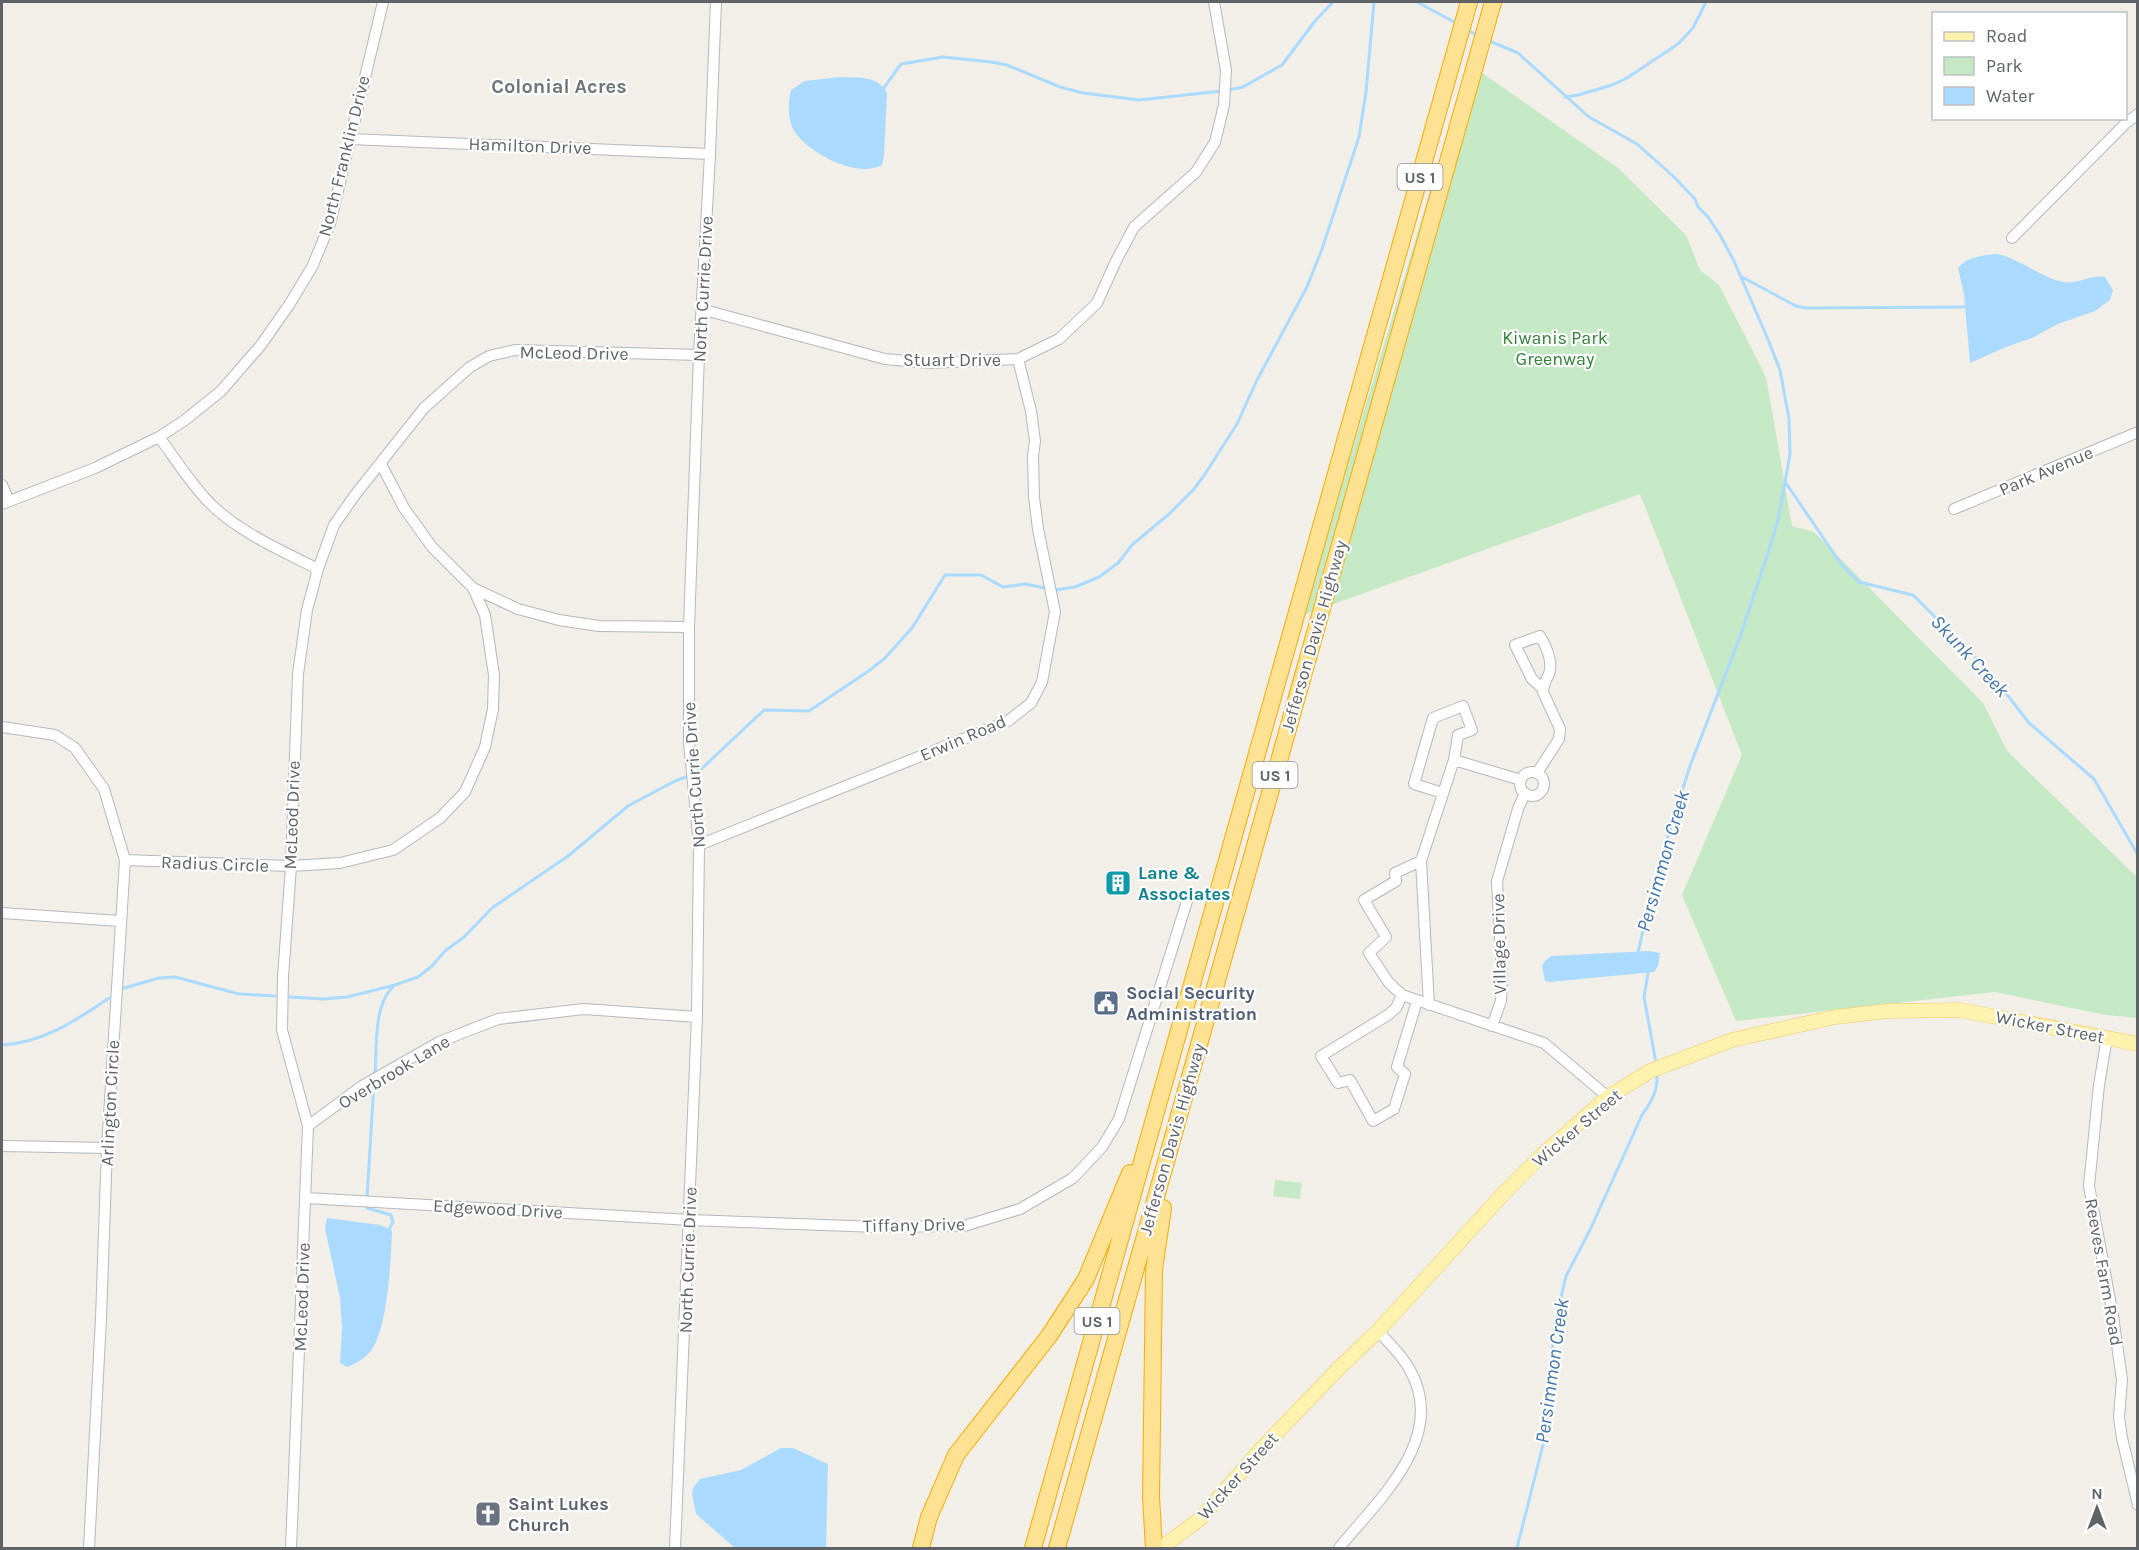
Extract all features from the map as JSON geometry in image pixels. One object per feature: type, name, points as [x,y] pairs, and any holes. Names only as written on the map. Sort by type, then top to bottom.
[{"type":"highway","name":"Jefferson Davis Highway","points":[[1033,1548],[1469,2]]},
{"type":"highway","name":"Jefferson Davis Highway","points":[[1056,1548],[1493,2]]},
{"type":"highway","points":[[921,1548],[929,1517],[956,1455],[1049,1336],[1086,1279],[1162,1094]]},
{"type":"highway","points":[[1154,1548],[1151,1497],[1154,1270],[1158,1231],[1176,1129]]},
{"type":"main road","name":"Wicker Street","points":[[1161,1548],[1200,1519],[1263,1448],[1342,1365],[1378,1331],[1505,1192],[1608,1097],[1650,1071],[1732,1040],[1835,1017],[1887,1011],[1960,1010],[2138,1044]]},
{"type":"street","name":"North Franklin Drive","points":[[5,502],[95,468],[159,437],[185,420],[221,391],[261,345],[290,305],[312,267],[330,224],[383,2]]},
{"type":"street","name":"North Currie Drive","points":[[675,1548],[697,1017],[699,845],[689,742],[689,627],[716,2]]},
{"type":"street","name":"Stuart Drive","points":[[701,309],[885,359],[930,363],[1018,359],[1059,339],[1097,303],[1134,227],[1196,172],[1215,142],[1224,105],[1226,70],[1214,2]]},
{"type":"street","points":[[2012,238],[2126,123],[2138,114]]},
{"type":"street","name":"Hamilton Drive","points":[[350,139],[710,154]]},
{"type":"street","name":"McLeod Drive","points":[[291,1548],[308,1126],[282,1030],[283,977],[291,866],[298,665],[307,610],[318,569],[334,525],[424,408],[470,367],[489,356],[515,351],[699,355]]},
{"type":"street","name":"Erwin Road","points":[[699,845],[1008,721],[1031,703],[1042,682],[1055,612],[1038,529],[1033,456],[1035,441],[1031,411],[1018,359]]},
{"type":"street","name":"Park Avenue","points":[[1954,509],[2138,432]]},
{"type":"street","points":[[159,437],[205,498],[233,522],[318,569]]},
{"type":"street","points":[[381,464],[404,508],[432,547],[473,588],[518,609],[559,620],[599,626],[689,627]]},
{"type":"street","points":[[2,485],[5,502]]},
{"type":"street","name":"Radius Circle","points":[[125,860],[291,866],[340,864],[393,850],[440,818],[465,792],[485,747],[493,709],[494,675],[485,615],[473,588]]},
{"type":"street","name":"Village Drive","points":[[1492,1026],[1501,1001],[1502,976],[1497,881],[1518,809],[1525,793],[1535,795],[1543,788],[1542,778],[1537,773],[1559,739],[1560,729],[1542,688],[1532,679],[1515,645],[1540,636],[1547,648],[1550,670],[1542,688]]},
{"type":"street","points":[[1430,1005],[1421,861],[1454,760],[1458,735],[1472,730],[1463,706],[1433,718],[1414,784],[1443,793]]},
{"type":"street","name":"Arlington Circle","points":[[2,727],[55,735],[75,748],[104,789],[125,860],[107,1148],[89,1548]]},
{"type":"street","points":[[1454,760],[1521,780]]},
{"type":"street","points":[[1525,793],[1521,788],[1521,780],[1528,773],[1537,773]]},
{"type":"street","points":[[1421,861],[1395,873],[1396,881],[1364,900],[1386,938],[1369,953],[1389,983],[1402,995],[1544,1043],[1608,1097]]},
{"type":"street","name":"Tiffany Drive","points":[[690,1220],[878,1227],[964,1226],[1020,1209],[1072,1178],[1102,1147],[1119,1119],[1188,898]]},
{"type":"street","points":[[2,913],[120,921]]},
{"type":"street","points":[[1402,995],[1396,1008],[1388,1015],[1321,1056],[1338,1083],[1350,1080],[1373,1120],[1394,1109],[1405,1074],[1397,1067],[1417,1000]]},
{"type":"street","name":"Overbrook Lane","points":[[308,1126],[362,1086],[439,1042],[498,1019],[584,1008],[697,1017]]},
{"type":"street","name":"Reeves Farm Road","points":[[2107,1038],[2098,1095],[2089,1186],[2113,1316],[2122,1380],[2120,1417],[2122,1437],[2138,1505]]},
{"type":"street","points":[[2,1146],[107,1148]]},
{"type":"street","name":"Edgewood Drive","points":[[306,1198],[690,1220]]},
{"type":"street","points":[[1339,1548],[1406,1463],[1417,1441],[1422,1420],[1422,1401],[1409,1368],[1378,1331]]},
{"type":"green space","name":"Kiwanis Park Greenway","points":[[1468,63],[1618,168],[1686,235],[1700,270],[1719,285],[1766,377],[1792,526],[1814,532],[1983,703],[2007,751],[2137,877],[2137,1018],[2106,1015],[1995,992],[1736,1021],[1682,895],[1742,755],[1640,494],[1303,615]]},
{"type":"green space","points":[[1275,1180],[1302,1183],[1300,1199],[1273,1196]]},
{"type":"water","points":[[840,77],[873,80],[887,93],[882,165],[860,169],[834,162],[811,148],[792,128],[789,111],[791,90],[805,81]]},
{"type":"water","points":[[1997,254],[2063,282],[2105,277],[2113,290],[2110,300],[2095,311],[2058,324],[2032,338],[1970,363],[1964,294],[1958,268],[1971,259]]},
{"type":"water","points":[[1649,951],[1660,953],[1658,966],[1654,972],[1545,981],[1542,966],[1551,956]]},
{"type":"water","points":[[327,1218],[380,1225],[392,1230],[385,1312],[381,1328],[370,1352],[347,1367],[340,1363],[342,1327],[340,1298],[325,1228]]},
{"type":"water","points":[[781,1448],[793,1448],[828,1464],[826,1548],[735,1548],[696,1514],[693,1488],[700,1479],[741,1470]]},
{"type":"waterway","points":[[1228,90],[1243,87],[1282,65],[1315,21],[1333,2]]},
{"type":"waterway","points":[[290,997],[323,999],[347,997],[418,977],[445,951],[464,937],[492,908],[568,856],[628,806],[675,781],[697,773],[764,710],[809,711],[870,670],[885,658],[912,628],[945,575],[981,575],[1003,587],[1025,584],[1055,590],[1075,587],[1099,577],[1118,563],[1132,545],[1194,489],[1205,474],[1237,424],[1257,380],[1307,287],[1359,137],[1366,92],[1374,2]]},
{"type":"waterway","points":[[1417,2],[1458,24]]},
{"type":"waterway","points":[[1565,97],[1612,85],[1627,78],[1678,44],[1693,28],[1706,2]]},
{"type":"waterway","points":[[1466,29],[1478,36]]},
{"type":"waterway","points":[[1487,40],[1518,53],[1589,117],[1637,144],[1695,199],[1698,207],[1720,235],[1733,259],[1767,337],[1780,370],[1789,419],[1790,454],[1779,516],[1740,637],[1690,766],[1651,893],[1638,953]]},
{"type":"waterway","points":[[883,89],[901,64],[943,57],[1007,65],[1060,87],[1083,93],[1139,100],[1222,91]]},
{"type":"waterway","points":[[1742,277],[1796,306],[1805,308],[1968,307]]},
{"type":"waterway","name":"Skunk Creek","points":[[1786,483],[1841,564],[1859,582],[1913,595],[1988,670],[2029,723],[2094,779],[2138,855]]},
{"type":"waterway","name":"Persimmon Creek","points":[[1646,970],[1648,973],[1644,997],[1656,1063]]},
{"type":"waterway","points":[[124,988],[159,978],[175,977],[239,994],[275,996]]},
{"type":"waterway","points":[[375,1075],[379,1016],[382,1005],[393,987]]},
{"type":"waterway","points":[[2,1045],[45,1035],[109,998]]},
{"type":"waterway","name":"Persimmon Creek","points":[[1517,1548],[1547,1429],[1554,1328],[1566,1276],[1590,1230],[1642,1115],[1654,1096],[1657,1073]]},
{"type":"waterway","points":[[367,1198],[374,1082]]},
{"type":"waterway","points":[[367,1205],[367,1208],[391,1215],[393,1222],[389,1229]]},
{"type":"place","name":"Lane & Associates","points":[[1118,883]]},
{"type":"place","name":"Social Security Administration","points":[[1106,1003]]},
{"type":"place","name":"Saint Lukes Church","points":[[488,1514]]},
{"type":"district","name":"Colonial Acres","points":[[559,86]]}]
